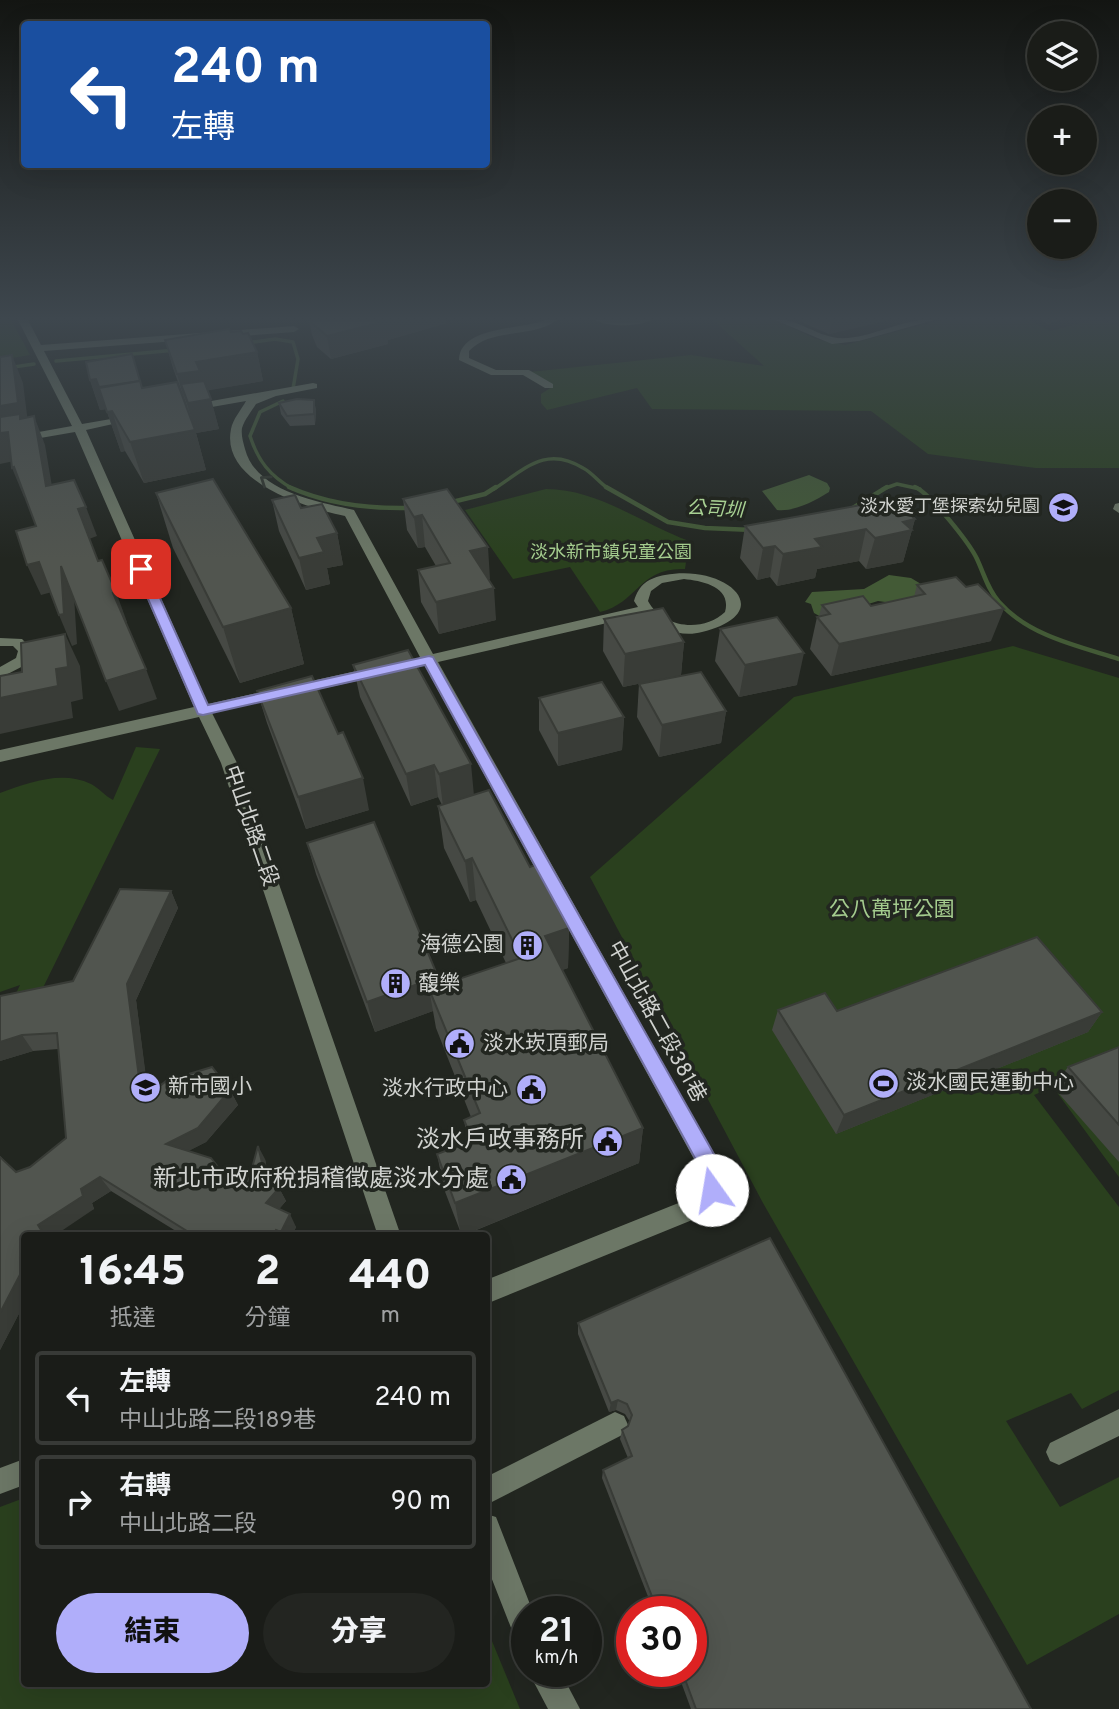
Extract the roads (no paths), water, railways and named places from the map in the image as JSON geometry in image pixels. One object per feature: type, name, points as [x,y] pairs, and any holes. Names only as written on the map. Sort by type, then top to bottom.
[{"type":"street","name":"中山北路二段","points":[[65,400],[229,763],[389,1232]]},
{"type":"street","points":[[174,411],[234,400]]},
{"type":"street","name":"中山北路二段381巷","points":[[257,400],[251,402],[235,436],[245,464],[260,479],[297,499],[350,513],[712,1170],[712,1190],[694,1208],[490,1290]]},
{"type":"street","points":[[0,442],[147,416]]},
{"type":"street","points":[[684,575],[699,576],[723,586],[734,603],[732,612],[724,621],[697,630],[664,625],[643,610],[640,601],[648,585],[658,579],[684,575]]},
{"type":"street","points":[[0,756],[643,610]]},
{"type":"street","points":[[0,642],[17,642],[26,650],[22,661],[0,673]]},
{"type":"street","points":[[1059,1452],[1119,1422]]},
{"type":"street","points":[[490,1490],[615,1425]]},
{"type":"street","points":[[0,1481],[21,1473]]},
{"type":"street","points":[[490,1537],[513,1596]]},
{"type":"street","points":[[552,1687],[565,1709]]},
{"type":"waterway","name":"公司圳","points":[[283,401],[260,412],[250,436],[266,467],[292,488]]},
{"type":"waterway","name":"公司圳","points":[[494,489],[536,462],[547,459],[570,461],[587,470],[607,488]]},
{"type":"waterway","name":"公司圳","points":[[885,488],[897,484],[918,488]]},
{"type":"waterway","name":"公司圳","points":[[448,503],[485,494],[496,487]]},
{"type":"waterway","name":"公司圳","points":[[292,488],[318,498],[348,504],[410,508]]},
{"type":"waterway","name":"公司圳","points":[[607,488],[668,522],[705,528],[753,530]]},
{"type":"waterway","name":"公司圳","points":[[848,511],[885,488]]},
{"type":"waterway","name":"公司圳","points":[[918,488],[958,531],[977,559],[992,592],[1011,614],[1039,632],[1119,659]]},
{"type":"place","name":"淡水愛丁堡探索幼兒園","points":[[1063,507]]},
{"type":"place","name":"海德公園","points":[[527,945]]},
{"type":"place","name":"馥樂","points":[[395,984]]},
{"type":"place","name":"淡水崁頂郵局","points":[[460,1044]]},
{"type":"place","name":"淡水國民運動中心","points":[[883,1083]]},
{"type":"place","name":"新市國小","points":[[145,1087]]},
{"type":"place","name":"淡水行政中心","points":[[531,1089]]},
{"type":"place","name":"淡水戶政事務所","points":[[607,1141]]},
{"type":"place","name":"新北市政府稅捐稽徵處淡水分處","points":[[512,1180]]},
{"type":"park label","name":"淡水新市鎮兒童公園","points":[[611,553]]},
{"type":"park label","name":"公八萬坪公園","points":[[892,910]]}]
